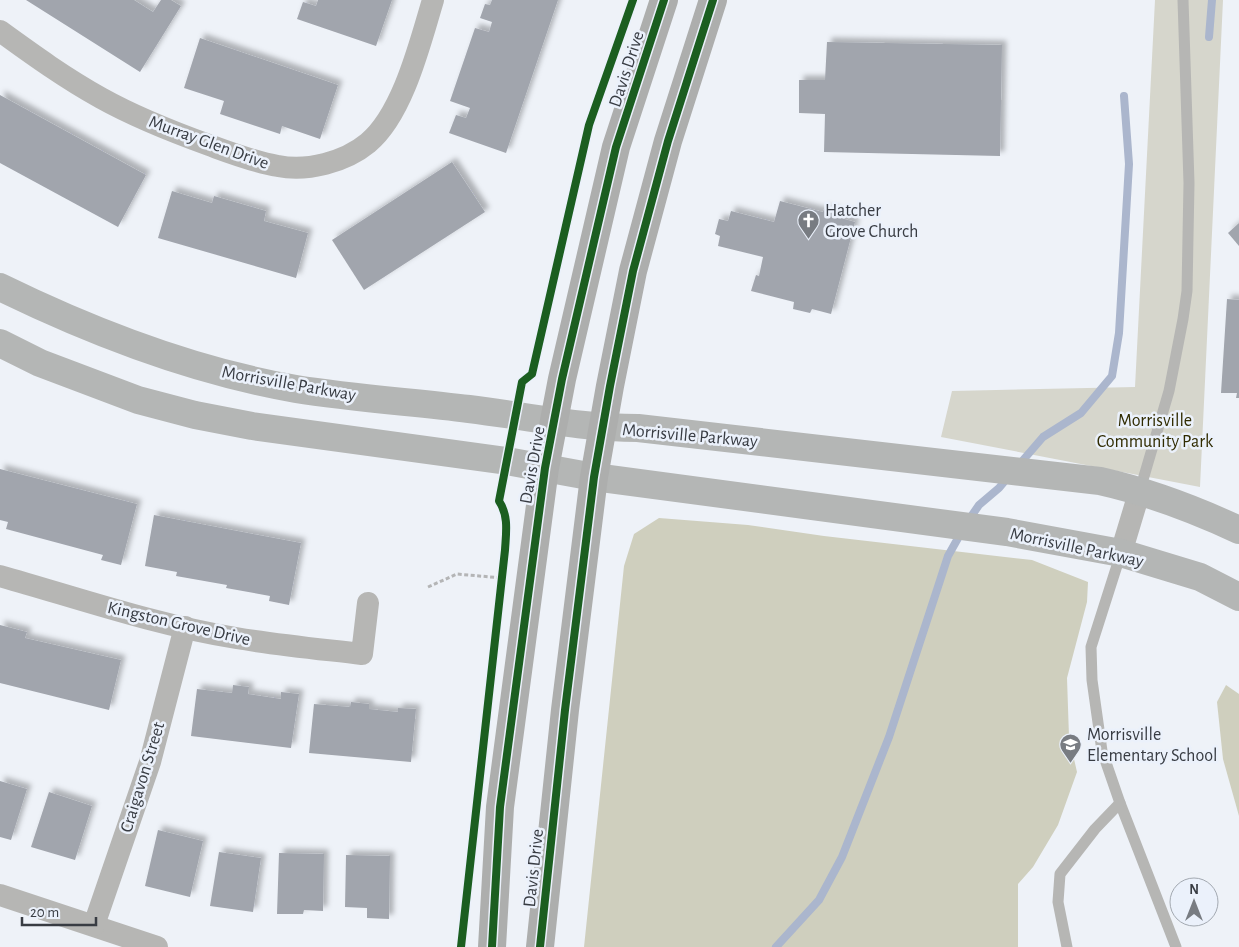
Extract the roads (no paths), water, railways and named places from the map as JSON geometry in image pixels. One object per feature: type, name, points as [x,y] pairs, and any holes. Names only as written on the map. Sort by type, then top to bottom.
[{"type":"main road","name":"Davis Drive","points":[[492,947],[500,807],[545,468],[562,379],[616,147],[664,0]]},
{"type":"main road","name":"Davis Drive","points":[[540,947],[565,710],[594,477],[633,271],[668,141],[713,0]]},
{"type":"main road","name":"Morrisville Parkway","points":[[0,287],[54,314],[132,345],[214,370],[296,388],[516,415],[603,428],[648,429],[1100,481],[1140,490],[1202,512],[1239,530]]},
{"type":"main road","name":"Morrisville Parkway","points":[[0,344],[40,363],[138,400],[195,415],[252,426],[507,462],[594,477],[1007,532],[1121,553],[1200,577],[1239,596]]},
{"type":"street","name":"Murray Glen Drive","points":[[0,31],[63,76],[103,100],[142,118],[244,157],[279,167],[303,167],[330,163],[348,155],[368,143],[385,124],[398,102],[433,0]]},
{"type":"street","points":[[1121,553],[1140,490]]},
{"type":"street","name":"Kingston Grove Drive","points":[[0,576],[133,614],[236,638],[362,654],[368,603]]},
{"type":"street","name":"Craigavon Street","points":[[94,925],[150,762],[185,627]]},
{"type":"street","points":[[0,895],[157,947]]},
{"type":"lane","points":[[1140,490],[1169,391],[1187,291],[1189,183],[1183,0]]},
{"type":"lane","points":[[1121,553],[1091,647],[1092,680],[1102,751],[1120,803],[1176,947]]},
{"type":"lane","points":[[1068,947],[1058,902],[1060,874],[1095,829],[1120,803]]},
{"type":"waterway","points":[[1209,37],[1212,0]]},
{"type":"waterway","points":[[1018,466],[1043,437],[1081,413],[1112,376],[1119,333],[1129,164],[1124,96]]},
{"type":"waterway","points":[[968,521],[979,505],[999,488],[1009,476]]},
{"type":"waterway","points":[[776,947],[819,900],[842,857],[889,737],[948,556],[962,531]]},
{"type":"place","name":"Hatcher Grove Church","points":[[809,239]]},
{"type":"place","name":"Morrisville Elementary School","points":[[1071,763]]},
{"type":"park label","name":"Morrisville Community Park","points":[[1155,430]]}]
